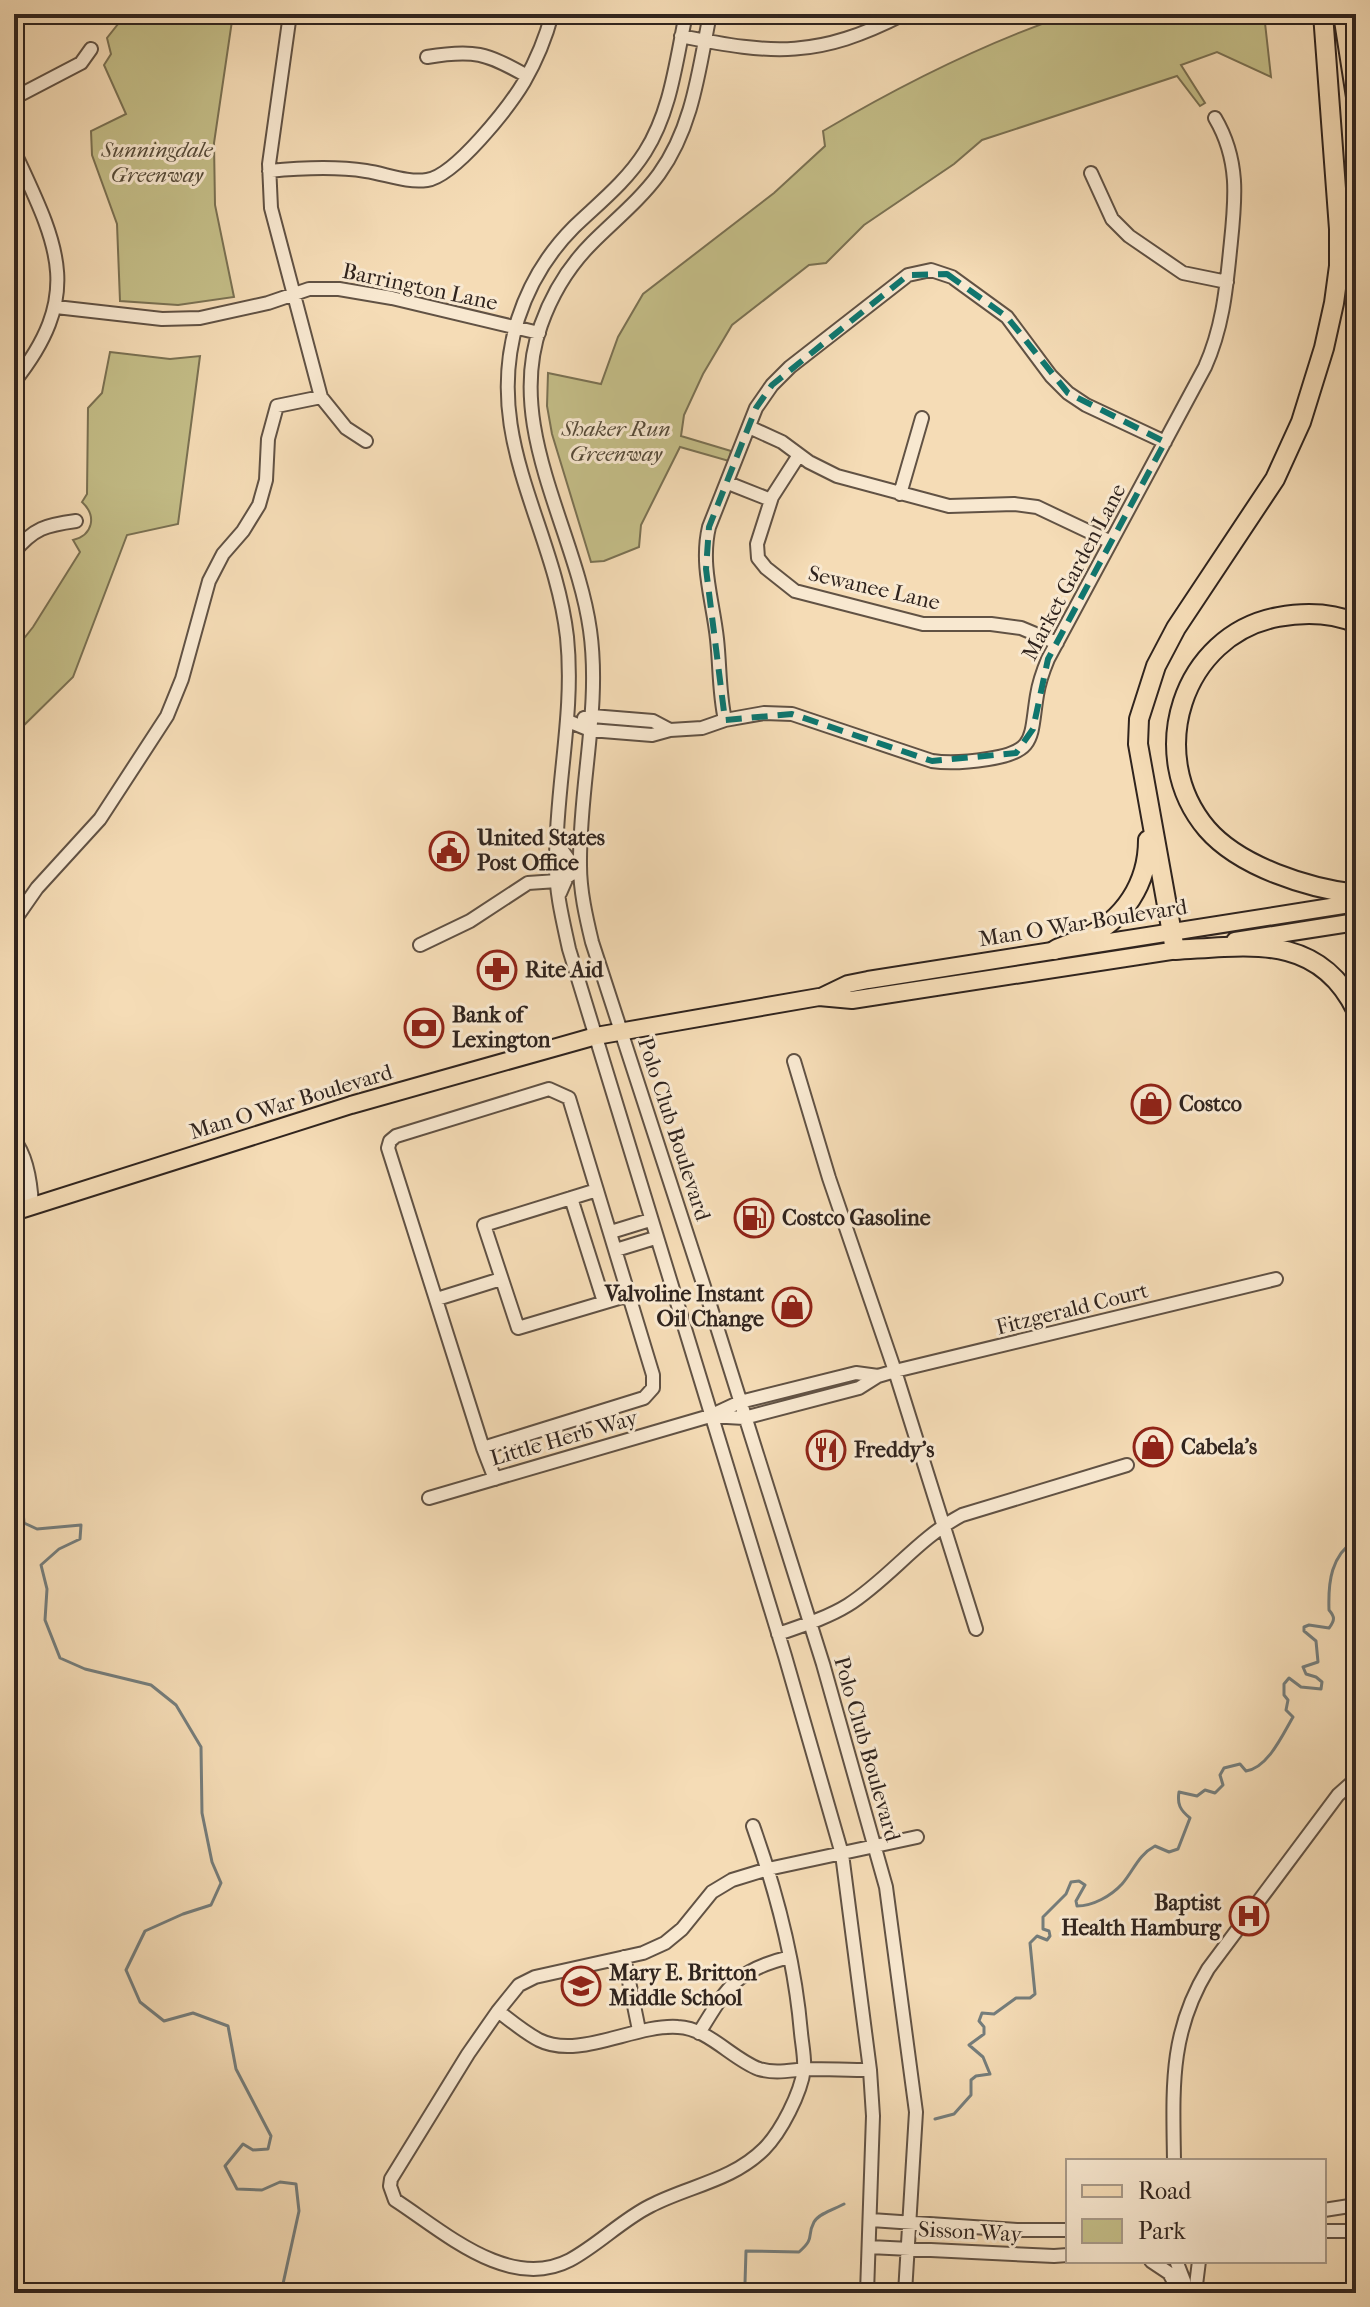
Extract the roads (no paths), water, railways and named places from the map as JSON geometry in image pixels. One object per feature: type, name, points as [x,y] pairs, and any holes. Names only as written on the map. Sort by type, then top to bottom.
[{"type":"highway","points":[[1323,14],[1339,229],[1339,266],[1324,348],[1301,422],[1275,479],[1176,628],[1156,666],[1139,719],[1138,744],[1173,941],[1289,950],[1324,968],[1356,1010]]},
{"type":"highway","points":[[1343,14],[1356,97]]},
{"type":"highway","points":[[1356,623],[1340,616],[1302,612],[1251,624],[1217,648],[1190,683],[1181,702],[1175,739],[1185,790],[1192,807],[1208,830],[1260,866],[1301,883],[1356,894]]},
{"type":"highway","points":[[1055,950],[1102,928],[1117,917],[1131,900],[1142,880],[1147,861],[1146,789]]},
{"type":"main road","name":"Man O War Boulevard","points":[[14,1212],[336,1109],[621,1030],[819,997],[852,1000],[1173,941],[1356,903]]},
{"type":"main road","name":"Man O War Boulevard","points":[[819,997],[848,984],[868,980],[1055,950],[1356,922]]},
{"type":"street","points":[[290,14],[269,171],[271,208],[321,397],[346,428],[366,441]]},
{"type":"street","points":[[269,171],[344,169],[412,180],[435,178],[450,169],[504,110],[527,76],[552,14]]},
{"type":"street","name":"Polo Club Boulevard","points":[[686,14],[670,95],[658,129],[645,153],[546,260],[530,292],[516,327],[507,378],[508,419],[560,598],[570,670],[557,843],[558,897],[569,949],[842,1854],[870,2070],[873,2116],[867,2293]]},
{"type":"street","name":"Polo Club Boulevard","points":[[710,14],[690,110],[670,157],[647,189],[574,262],[556,291],[539,333],[531,380],[532,416],[583,593],[594,670],[580,868],[583,902],[592,942],[809,1623],[886,1887],[916,2112],[905,2293]]},
{"type":"street","points":[[871,14],[878,27]]},
{"type":"street","points":[[681,36],[784,50],[833,44],[904,14]]},
{"type":"street","points":[[14,98],[81,63],[91,49]]},
{"type":"street","points":[[427,57],[452,53],[486,55],[527,76]]},
{"type":"street","name":"Market Garden Lane","points":[[568,721],[590,730],[652,735],[670,730],[702,728],[764,713],[792,714],[939,762],[963,763],[1007,756],[1022,748],[1030,737],[1040,680],[1057,643],[1211,355],[1223,316],[1236,179],[1230,147],[1215,118]]},
{"type":"street","points":[[14,151],[49,226],[58,274],[56,307],[37,354],[14,382]]},
{"type":"street","points":[[1091,173],[1112,219],[1129,236],[1183,273],[1227,282]]},
{"type":"street","points":[[725,720],[705,557],[709,527],[749,427],[763,396],[790,367],[908,275],[931,270],[952,277],[998,309],[1014,325],[1051,376],[1068,393],[1086,405],[1165,442]]},
{"type":"street","name":"Barrington Lane","points":[[56,307],[162,319],[200,318],[320,288],[360,292],[539,333]]},
{"type":"street","points":[[14,921],[37,888],[100,819],[167,716],[182,679],[209,581],[223,554],[243,531],[259,505],[266,480],[268,439],[277,406],[321,397]]},
{"type":"street","points":[[900,494],[922,418]]},
{"type":"street","points":[[749,427],[782,442],[829,473],[949,506],[1014,504],[1037,507],[1111,542]]},
{"type":"street","name":"Sewanee Lane","points":[[799,455],[771,500],[757,544],[758,558],[766,568],[795,591],[923,624],[991,624],[1021,628],[1057,643]]},
{"type":"street","points":[[728,483],[771,500]]},
{"type":"street","points":[[14,552],[30,534],[49,525],[76,521]]},
{"type":"street","name":"Market Garden Lane","points":[[568,721],[592,716],[653,721],[670,730]]},
{"type":"street","points":[[557,843],[569,860],[580,868],[567,877],[558,897]]},
{"type":"street","points":[[420,945],[470,921],[528,883],[557,881]]},
{"type":"street","points":[[794,1061],[976,1629]]},
{"type":"street","points":[[483,1448],[644,1398],[653,1388],[653,1375],[569,1098],[549,1089],[396,1136],[388,1148],[483,1448],[495,1479]]},
{"type":"street","points":[[14,1140],[20,1147],[31,1185],[32,1206]]},
{"type":"street","points":[[14,1156],[22,1188],[32,1206]]},
{"type":"street","points":[[597,1190],[484,1225],[518,1328],[629,1295]]},
{"type":"street","points":[[571,1198],[604,1302]]},
{"type":"street","points":[[588,1250],[613,1241],[650,1220]]},
{"type":"street","points":[[613,1241],[655,1238]]},
{"type":"street","points":[[437,1299],[501,1279]]},
{"type":"street","name":"Fitzgerald Court","points":[[710,1416],[744,1418],[859,1388],[878,1376],[895,1371],[1276,1279]]},
{"type":"street","name":"Fitzgerald Court","points":[[710,1416],[740,1402],[856,1373],[878,1376]]},
{"type":"street","name":"Little Herb Way","points":[[429,1498],[710,1416]]},
{"type":"street","points":[[778,1634],[850,1604],[942,1525],[962,1515],[1127,1465]]},
{"type":"street","points":[[1174,2159],[1172,2078],[1176,2049],[1195,1992],[1217,1957],[1338,1795],[1356,1779]]},
{"type":"street","points":[[753,1826],[768,1869],[797,1981],[804,2069],[786,2122],[763,2150],[735,2172],[650,2206],[568,2261],[540,2269],[512,2267],[483,2257],[395,2200],[391,2179],[426,2119],[498,2011],[519,1985],[535,1977],[643,1953],[665,1943],[682,1929],[712,1892],[732,1880],[768,1869],[917,1837]]},
{"type":"street","points":[[624,1957],[639,2030]]},
{"type":"street","points":[[699,2033],[718,2002],[738,1978],[763,1963],[790,1957]]},
{"type":"street","points":[[498,2011],[538,2040],[565,2046],[583,2045],[639,2030],[680,2026],[699,2033],[763,2070],[782,2073],[804,2069],[870,2070]]},
{"type":"street","points":[[1173,2107],[1183,2159]]},
{"type":"street","points":[[1326,2210],[1356,2205]]},
{"type":"street","name":"Sisson Way","points":[[871,2220],[1017,2230],[1066,2230]]},
{"type":"street","points":[[1326,2231],[1356,2231]]},
{"type":"street","name":"Sisson Way","points":[[869,2247],[1066,2255]]},
{"type":"street","points":[[1154,2263],[1169,2273],[1182,2293]]},
{"type":"street","points":[[1175,2263],[1184,2281],[1182,2293]]},
{"type":"street","points":[[1195,2293],[1199,2263]]},
{"type":"waterway","points":[[14,1494],[22,1501],[24,1523],[37,1529],[81,1525],[80,1539],[59,1549],[41,1565],[47,1589],[45,1620],[60,1658],[85,1669],[151,1685],[176,1705],[201,1747],[202,1813],[212,1862],[221,1883],[211,1905],[145,1931],[126,1970],[140,2002],[164,2021],[193,2013],[228,2026],[236,2069],[271,2136],[268,2149],[253,2150],[243,2144],[225,2166],[237,2189],[262,2190],[280,2182],[296,2184],[299,2211],[281,2293]]},
{"type":"waterway","points":[[935,2119],[954,2114],[971,2095],[971,2080],[990,2074],[983,2057],[969,2045],[984,2034],[984,2027],[979,2021],[982,2013],[994,2014],[1016,1998],[1030,1998],[1035,1994],[1030,1943],[1037,1936],[1047,1940],[1050,1936],[1049,1931],[1043,1929],[1043,1917],[1066,1894],[1071,1882],[1079,1881],[1085,1885],[1076,1901],[1077,1906],[1089,1904],[1118,1888],[1140,1858],[1155,1846],[1169,1852],[1178,1849],[1190,1818],[1180,1806],[1179,1792],[1197,1796],[1205,1790],[1215,1793],[1223,1785],[1220,1775],[1224,1768],[1240,1764],[1246,1771],[1254,1769],[1268,1757],[1293,1717],[1286,1710],[1288,1700],[1284,1695],[1284,1684],[1289,1678],[1301,1687],[1321,1689],[1322,1682],[1306,1674],[1303,1667],[1318,1662],[1316,1641],[1304,1631],[1304,1627],[1329,1628],[1331,1625],[1334,1619],[1329,1610],[1329,1599],[1333,1570],[1341,1553],[1356,1539]]},
{"type":"waterway","points":[[752,2293],[753,2289],[745,2283],[746,2251],[799,2252],[809,2240],[816,2219],[844,2204]]},
{"type":"place","name":"United States Post Office","points":[[449,851]]},
{"type":"place","name":"Rite Aid","points":[[497,970]]},
{"type":"place","name":"Bank of Lexington","points":[[424,1028]]},
{"type":"place","name":"Costco","points":[[1151,1104]]},
{"type":"place","name":"Costco Gasoline","points":[[754,1218]]},
{"type":"place","name":"Valvoline Instant Oil Change","points":[[792,1307]]},
{"type":"place","name":"Cabela's","points":[[1153,1447]]},
{"type":"place","name":"Freddy's","points":[[826,1450]]},
{"type":"place","name":"Baptist Health Hamburg","points":[[1249,1916]]},
{"type":"place","name":"Mary E. Britton Middle School","points":[[581,1986]]},
{"type":"park label","name":"Sunningdale Greenway","points":[[157,162]]},
{"type":"park label","name":"Shaker Run Greenway","points":[[616,442]]}]
